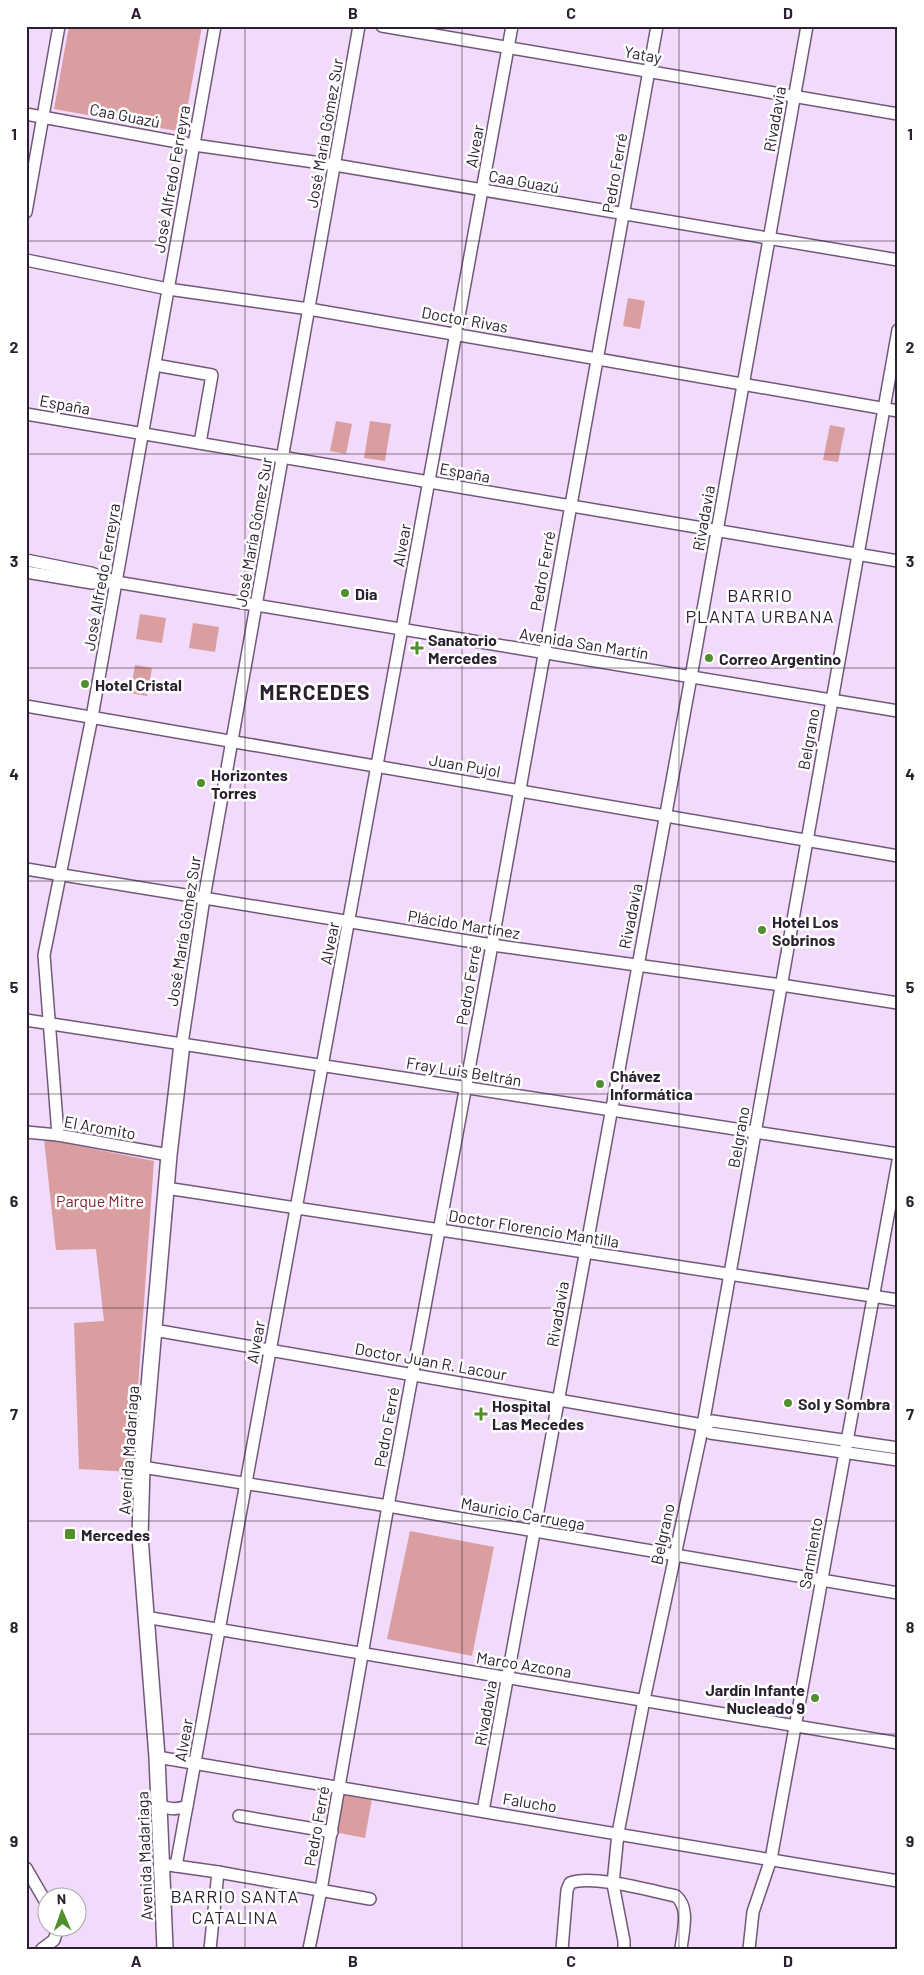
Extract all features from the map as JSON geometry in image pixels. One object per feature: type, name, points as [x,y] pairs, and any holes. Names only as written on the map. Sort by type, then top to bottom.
[{"type":"main road","name":"Avenida Madariaga","points":[[165,1949],[169,1866],[160,1805],[140,1537],[142,1467],[169,1155],[182,1044]]},
{"type":"street","points":[[26,212],[59,26]]},
{"type":"street","name":"José Alfredo Ferreyra","points":[[58,1135],[44,955],[92,717],[215,26]]},
{"type":"street","name":"José María Gómez Sur","points":[[182,1044],[204,898],[359,26]]},
{"type":"street","name":"Yatay","points":[[382,26],[898,114]]},
{"type":"street","name":"Alvear","points":[[169,1866],[187,1806],[512,26]]},
{"type":"street","name":"Pedro Ferré","points":[[309,1949],[332,1832],[388,1506],[492,945],[657,26]]},
{"type":"street","name":"Rivadavia","points":[[483,1811],[691,677],[807,26]]},
{"type":"street","name":"Caa Guazú","points":[[26,114],[194,145],[335,165],[898,260]]},
{"type":"street","name":"Doctor Rivas","points":[[26,260],[168,289],[309,309],[898,411]]},
{"type":"street","name":"Belgrano","points":[[624,1949],[613,1884],[618,1833],[674,1555],[703,1425],[898,330]]},
{"type":"street","points":[[155,365],[212,375],[200,443]]},
{"type":"street","name":"España","points":[[26,414],[898,562]]},
{"type":"street","name":"Avenida San Martín","points":[[26,560],[91,573],[116,582],[898,711]]},
{"type":"street","name":"Avenida San Martín","points":[[26,572],[92,583],[116,582]]},
{"type":"street","name":"Juan Pujol","points":[[26,706],[898,856]]},
{"type":"street","name":"Plácido Martínez","points":[[26,869],[492,945],[898,1003]]},
{"type":"street","name":"Fray Luis Beltrán","points":[[26,1020],[898,1154]]},
{"type":"street","name":"El Aromito","points":[[26,1132],[58,1135],[169,1155]]},
{"type":"street","name":"Sarmiento","points":[[749,1949],[754,1912],[771,1859],[898,1161]]},
{"type":"street","name":"Doctor Florencio Mantilla","points":[[166,1188],[898,1300]]},
{"type":"street","name":"Doctor Juan R. Lacour","points":[[154,1330],[703,1425]]},
{"type":"street","points":[[898,1448],[712,1421],[703,1425],[710,1433],[898,1460]]},
{"type":"street","name":"Mauricio Carruega","points":[[142,1467],[388,1506],[898,1592]]},
{"type":"street","name":"Marco Azcona","points":[[145,1617],[898,1743]]},
{"type":"street","name":"Falucho","points":[[157,1757],[898,1881]]},
{"type":"street","points":[[160,1805],[166,1809],[177,1810],[187,1806]]},
{"type":"street","points":[[239,1816],[332,1832]]},
{"type":"street","points":[[169,1866],[218,1872],[370,1899]]},
{"type":"street","points":[[26,1868],[38,1889]]},
{"type":"street","points":[[210,1949],[218,1872]]},
{"type":"street","points":[[562,1949],[567,1890],[570,1883],[577,1880],[613,1884],[676,1896],[682,1901],[685,1909],[681,1949]]},
{"type":"street","points":[[42,1949],[55,1938]]},
{"type":"green space","points":[[69,26],[202,26],[183,132],[54,109]]},
{"type":"green space","points":[[628,298],[645,301],[640,329],[623,326]]},
{"type":"green space","points":[[336,421],[352,424],[346,454],[330,451]]},
{"type":"green space","points":[[370,421],[391,424],[385,461],[364,458]]},
{"type":"green space","points":[[830,425],[845,428],[838,462],[823,460]]},
{"type":"green space","points":[[140,614],[166,618],[162,643],[136,639]]},
{"type":"green space","points":[[193,623],[219,627],[215,652],[189,648]]},
{"type":"green space","points":[[135,665],[152,668],[147,696],[130,693]]},
{"type":"green space","name":"Parque Mitre","points":[[44,1139],[154,1161],[132,1472],[79,1469],[74,1323],[104,1321],[96,1249],[56,1250]]},
{"type":"green space","points":[[410,1531],[494,1547],[472,1656],[387,1639]]},
{"type":"green space","points":[[341,1793],[372,1799],[365,1838],[334,1832]]},
{"type":"place","name":"Dia","points":[[345,593]]},
{"type":"place","name":"Sanatorio Mercedes","points":[[417,648]]},
{"type":"place","name":"Correo Argentino","points":[[709,658]]},
{"type":"place","name":"Hotel Cristal","points":[[85,684]]},
{"type":"place","name":"Horizontes Torres","points":[[201,783]]},
{"type":"place","name":"Hotel Los Sobrinos","points":[[762,930]]},
{"type":"place","name":"Chávez Informática","points":[[600,1084]]},
{"type":"place","name":"Sol y Sombra","points":[[788,1403]]},
{"type":"place","name":"Hospital Las Mecedes","points":[[481,1414]]},
{"type":"place","name":"Mercedes","points":[[70,1534]]},
{"type":"place","name":"Jardín Infante Nucleado 9","points":[[815,1698]]},
{"type":"district","name":"BARRIO PLANTA URBANA","points":[[760,605]]},
{"type":"district","name":"MERCEDES","points":[[315,691]]},
{"type":"district","name":"BARRIO SANTA CATALINA","points":[[235,1906]]}]
